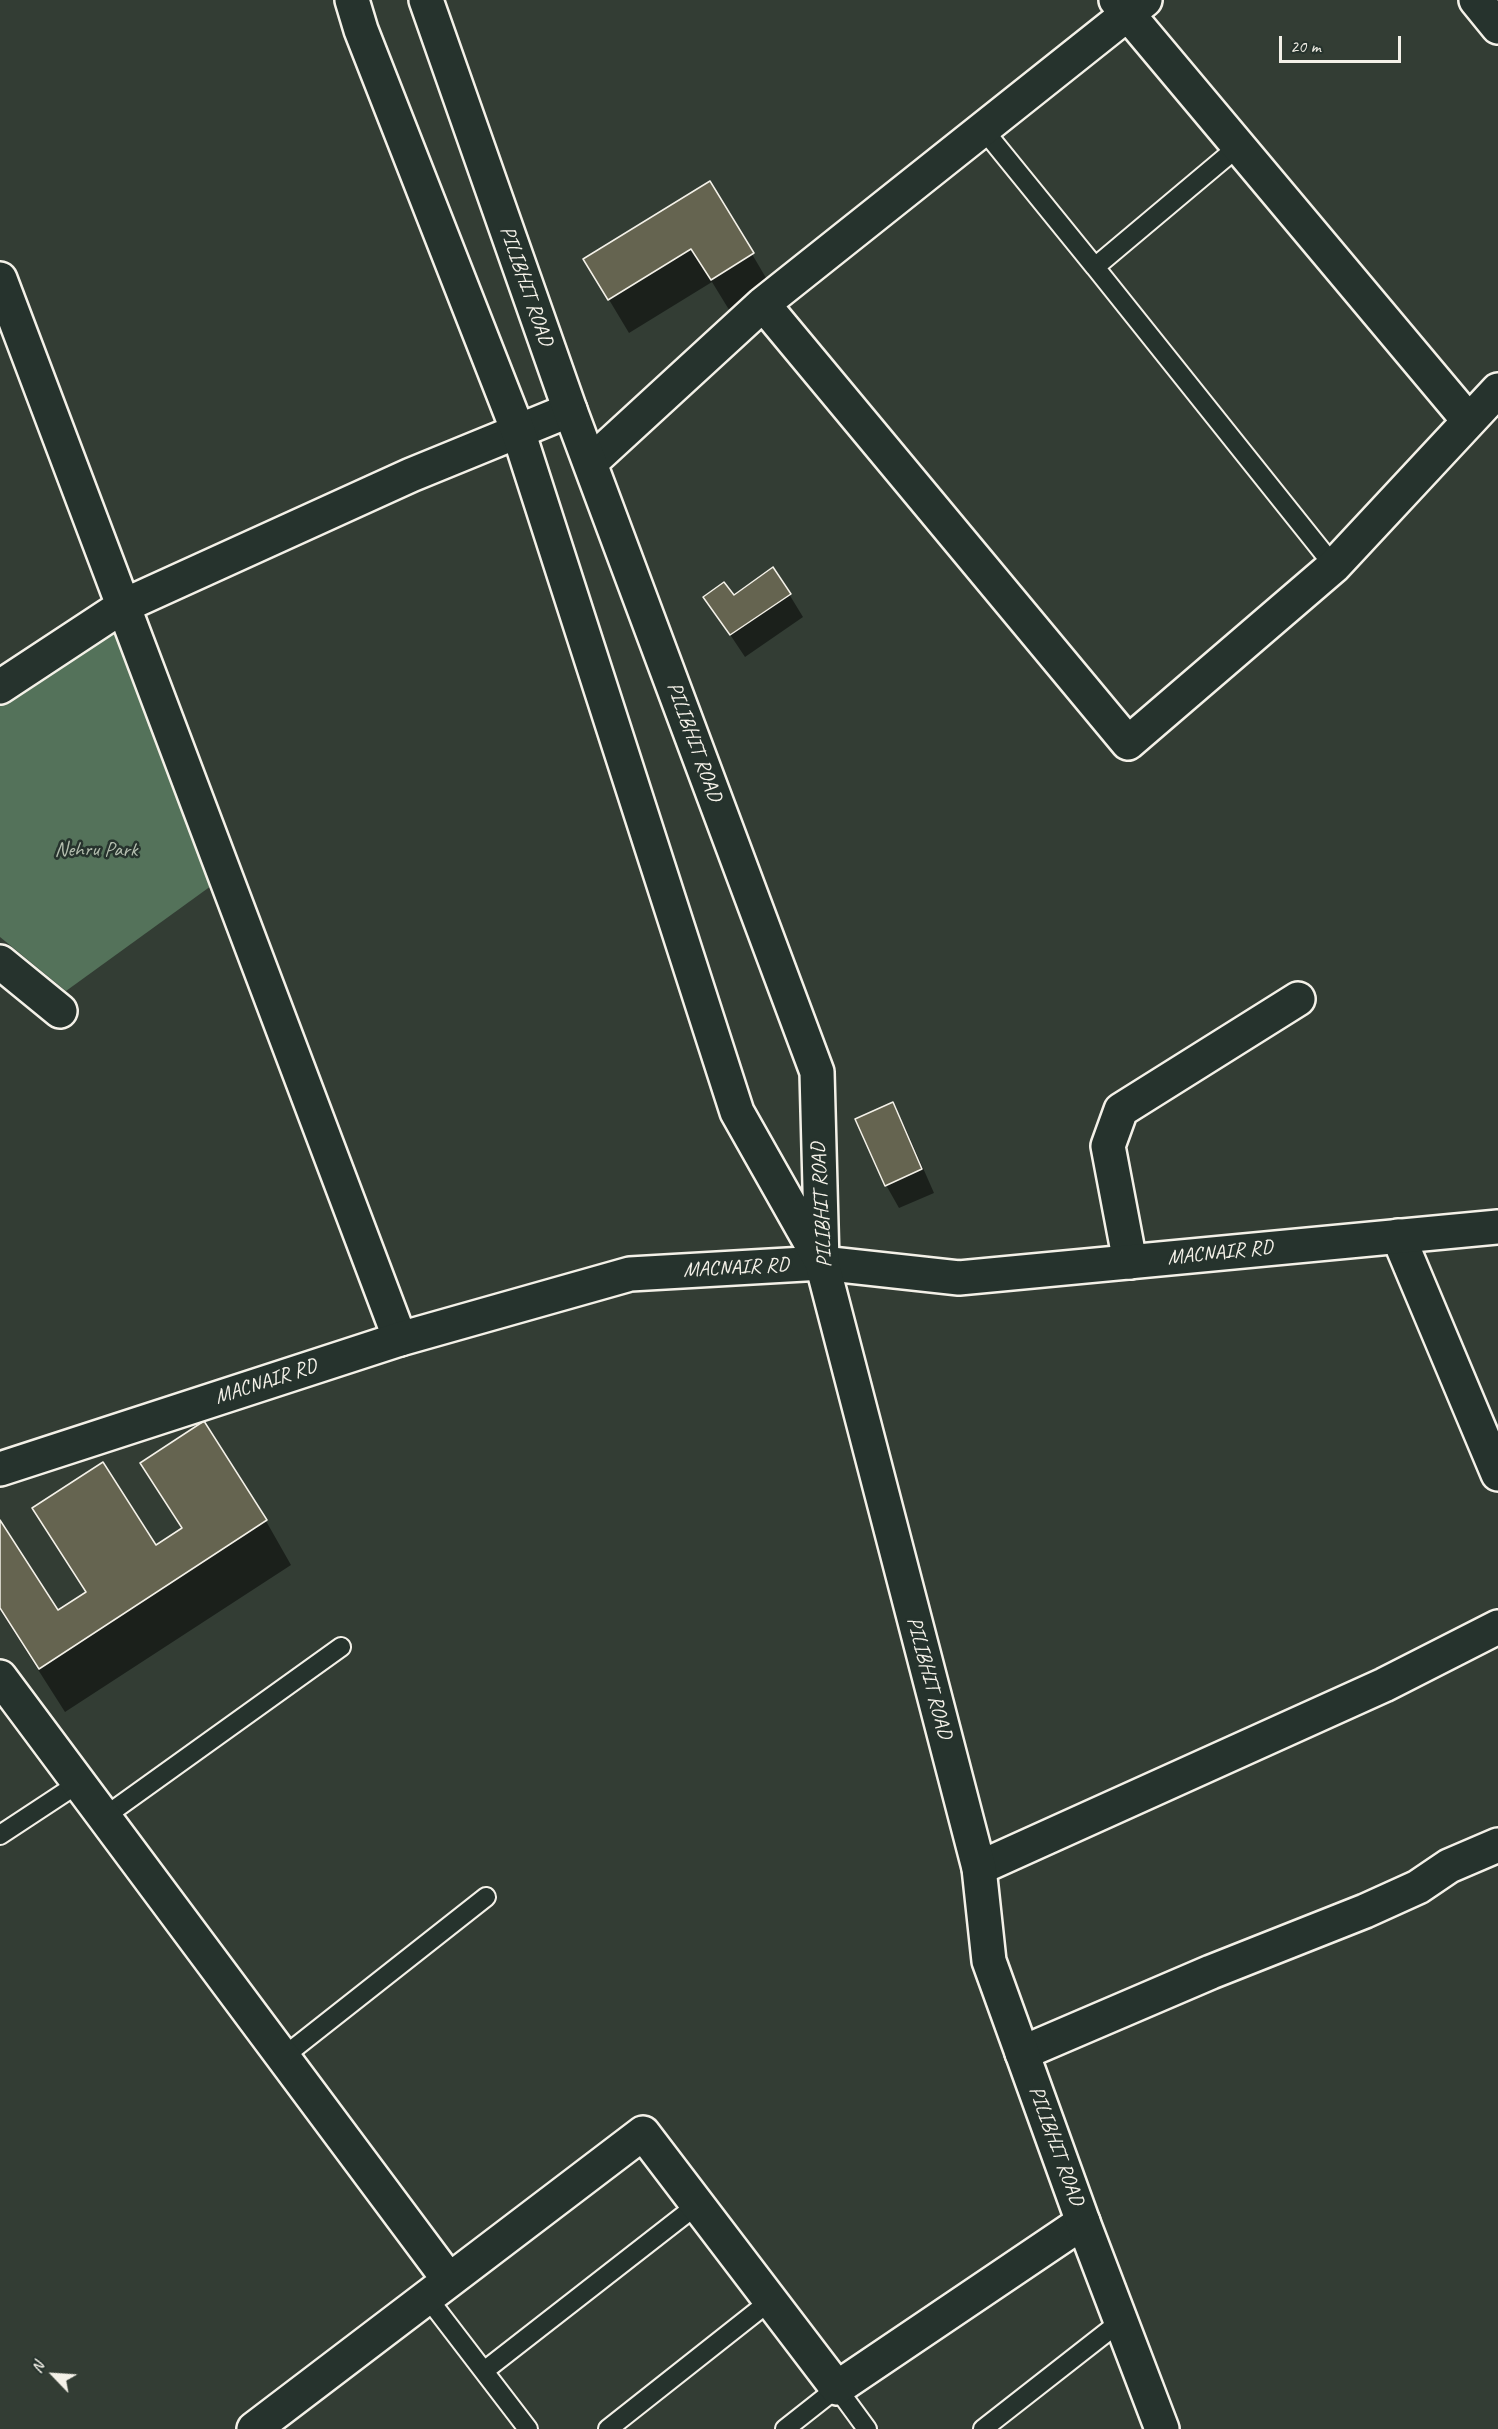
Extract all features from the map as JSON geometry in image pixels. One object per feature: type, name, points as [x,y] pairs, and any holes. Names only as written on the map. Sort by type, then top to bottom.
[{"type":"main road","points":[[352,0],[361,30],[518,431],[737,1112],[822,1263]]},
{"type":"main road","name":"PILIBHIT ROAD","points":[[426,0],[570,410],[816,1072],[822,1263],[979,1868],[989,1961],[1083,2222],[1162,2429]]},
{"type":"main road","points":[[1476,0],[1498,27]]},
{"type":"main road","points":[[591,462],[763,304],[983,129],[1130,5],[1239,146],[1469,421]]},
{"type":"main road","points":[[0,279],[400,1338]]},
{"type":"main road","points":[[763,304],[1128,743],[1334,566],[1498,390]]},
{"type":"main road","points":[[0,687],[123,606],[411,475],[570,410]]},
{"type":"main road","points":[[0,962],[60,1011]]},
{"type":"main road","points":[[1130,1262],[1108,1146],[1121,1110],[1298,999]]},
{"type":"main road","name":"MACNAIR RD","points":[[0,1469],[400,1338],[630,1274],[822,1263],[959,1278],[1498,1227]]},
{"type":"main road","points":[[1398,1236],[1498,1474]]},
{"type":"main road","points":[[979,1868],[1383,1685],[1498,1627]]},
{"type":"main road","points":[[0,1677],[283,2057],[438,2289]]},
{"type":"main road","points":[[1022,2053],[1211,1972],[1365,1911],[1418,1887],[1449,1866],[1498,1845]]},
{"type":"main road","points":[[262,2427],[643,2133],[837,2388],[1083,2222]]},
{"type":"lane","points":[[983,129],[1334,566]]},
{"type":"lane","points":[[1095,267],[1239,146]]},
{"type":"lane","points":[[104,1817],[341,1647]]},
{"type":"lane","points":[[0,1835],[79,1784]]},
{"type":"lane","points":[[283,2057],[486,1897]]},
{"type":"lane","points":[[484,2371],[697,2205]]},
{"type":"lane","points":[[438,2289],[484,2371],[528,2429]]},
{"type":"lane","points":[[608,2429],[770,2301]]},
{"type":"lane","points":[[983,2429],[1121,2321]]},
{"type":"lane","points":[[785,2429],[837,2388],[867,2429]]},
{"type":"green space","name":"Nehru Park","points":[[118,624],[211,886],[66,991],[0,937],[0,704]]},
{"type":"building","points":[[710,181],[754,253],[711,280],[691,249],[608,300],[583,259]]},
{"type":"building","points":[[773,567],[791,594],[730,635],[703,597],[724,582],[734,595]]},
{"type":"building","points":[[893,1102],[922,1169],[885,1186],[855,1119]]},
{"type":"building","points":[[204,1421],[267,1520],[39,1669],[0,1608],[0,1520],[58,1610],[86,1592],[32,1508],[103,1462],[156,1545],[182,1528],[140,1463]]}]
